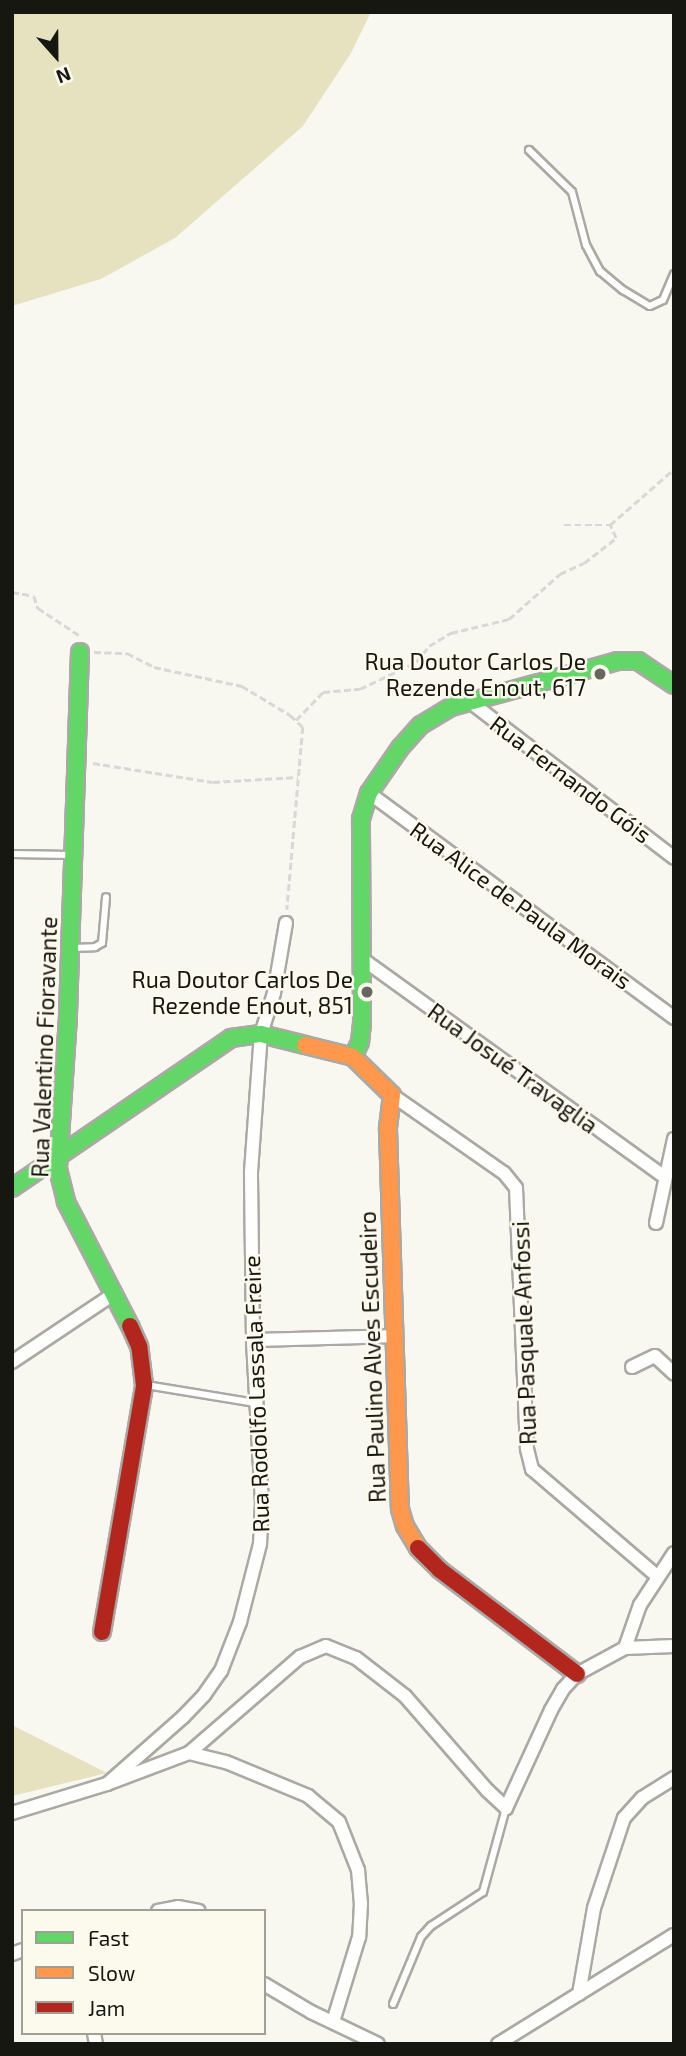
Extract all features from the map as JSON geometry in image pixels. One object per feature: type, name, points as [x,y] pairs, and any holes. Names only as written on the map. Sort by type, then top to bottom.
[{"type":"street","name":"Rua Valentino Fioravante","points":[[80,652],[70,948],[58,1169],[66,1202],[115,1293],[139,1346],[144,1385],[103,1632]]},
{"type":"street","points":[[353,1057],[361,1037],[361,820],[369,793],[400,748],[421,725],[451,707],[628,660],[653,668],[674,684]]},
{"type":"street","name":"Rua Fernando Góis","points":[[469,701],[674,858]]},
{"type":"street","name":"Rua Alice de Paula Morais","points":[[369,793],[674,1018]]},
{"type":"street","name":"Rua Rodolfo Lassala Freire","points":[[107,1784],[204,1695],[221,1671],[260,1544],[262,1503],[253,1339],[251,1172],[261,1034],[274,993],[286,923]]},
{"type":"street","name":"Rua Josué Travaglia","points":[[361,958],[665,1177]]},
{"type":"street","points":[[12,1188],[217,1046],[243,1034],[261,1034],[353,1057],[392,1095]]},
{"type":"street","name":"Rua Paulino Alves Escudeiro","points":[[392,1095],[388,1130],[400,1508],[409,1536],[440,1570],[577,1674]]},
{"type":"street","name":"Rua Pasquale Anfossi","points":[[392,1095],[504,1173],[516,1188],[527,1449],[532,1469],[658,1577]]},
{"type":"street","points":[[656,1223],[674,1139]]},
{"type":"street","points":[[12,1362],[115,1293]]},
{"type":"street","points":[[253,1339],[393,1336]]},
{"type":"street","points":[[632,1367],[654,1356],[674,1374]]},
{"type":"street","points":[[625,1648],[634,1618],[674,1553]]},
{"type":"street","points":[[12,1813],[107,1784],[189,1754],[300,1657],[326,1646],[356,1658],[405,1696],[506,1808],[551,1710],[577,1674],[625,1648],[674,1646]]},
{"type":"street","points":[[189,1754],[226,1762],[308,1796],[331,1815],[348,1840],[358,1870],[359,1937],[332,2022]]},
{"type":"street","points":[[579,1994],[594,1908],[624,1818],[642,1798],[674,1777]]},
{"type":"street","points":[[168,1909],[188,1909]]},
{"type":"street","points":[[498,2044],[674,1936]]},
{"type":"street","points":[[266,1985],[378,2044]]},
{"type":"lane","points":[[529,150],[572,192],[586,245],[600,271],[623,290],[650,306],[663,300],[674,274]]},
{"type":"lane","points":[[12,854],[73,855]]},
{"type":"lane","points":[[70,948],[95,947],[102,943],[106,897]]},
{"type":"lane","points":[[144,1385],[256,1403]]},
{"type":"lane","points":[[393,2004],[421,1937],[431,1926],[483,1892],[506,1808]]},
{"type":"path","points":[[564,525],[610,525],[674,469]]},
{"type":"path","points":[[296,720],[323,692],[360,689],[416,662],[429,646],[451,633],[509,620],[560,574],[584,563],[616,538],[610,525]]},
{"type":"path","points":[[12,592],[34,596],[38,608],[79,633],[80,652],[127,653],[154,667],[242,686],[303,727],[286,923]]},
{"type":"path","points":[[76,760],[213,782],[299,777]]},
{"type":"shaded area","points":[[12,12],[371,12],[351,53],[303,126],[175,238],[101,279],[12,306]]},
{"type":"shaded area","points":[[12,1725],[107,1773],[12,1796]]},
{"type":"traffic: fast","points":[[80,652],[68,1017],[58,1169],[66,1202],[130,1326]]},
{"type":"traffic: fast","points":[[353,1057],[360,1042],[362,1023],[361,819],[369,793],[400,748],[421,725],[451,707],[618,661],[638,661],[674,685]]},
{"type":"traffic: fast","points":[[12,1188],[231,1038],[261,1034],[305,1045]]},
{"type":"traffic: slow","points":[[305,1045],[353,1057],[392,1095],[388,1130],[400,1509],[405,1526],[418,1548]]},
{"type":"traffic: jam","points":[[102,1632],[144,1385],[139,1346],[130,1326]]},
{"type":"traffic: jam","points":[[418,1548],[440,1570],[577,1674]]},
{"type":"place","name":"Rua Doutor Carlos De Rezende Enout, 617","points":[[600,674]]},
{"type":"place","name":"Rua Doutor Carlos De Rezende Enout, 851","points":[[367,992]]}]
